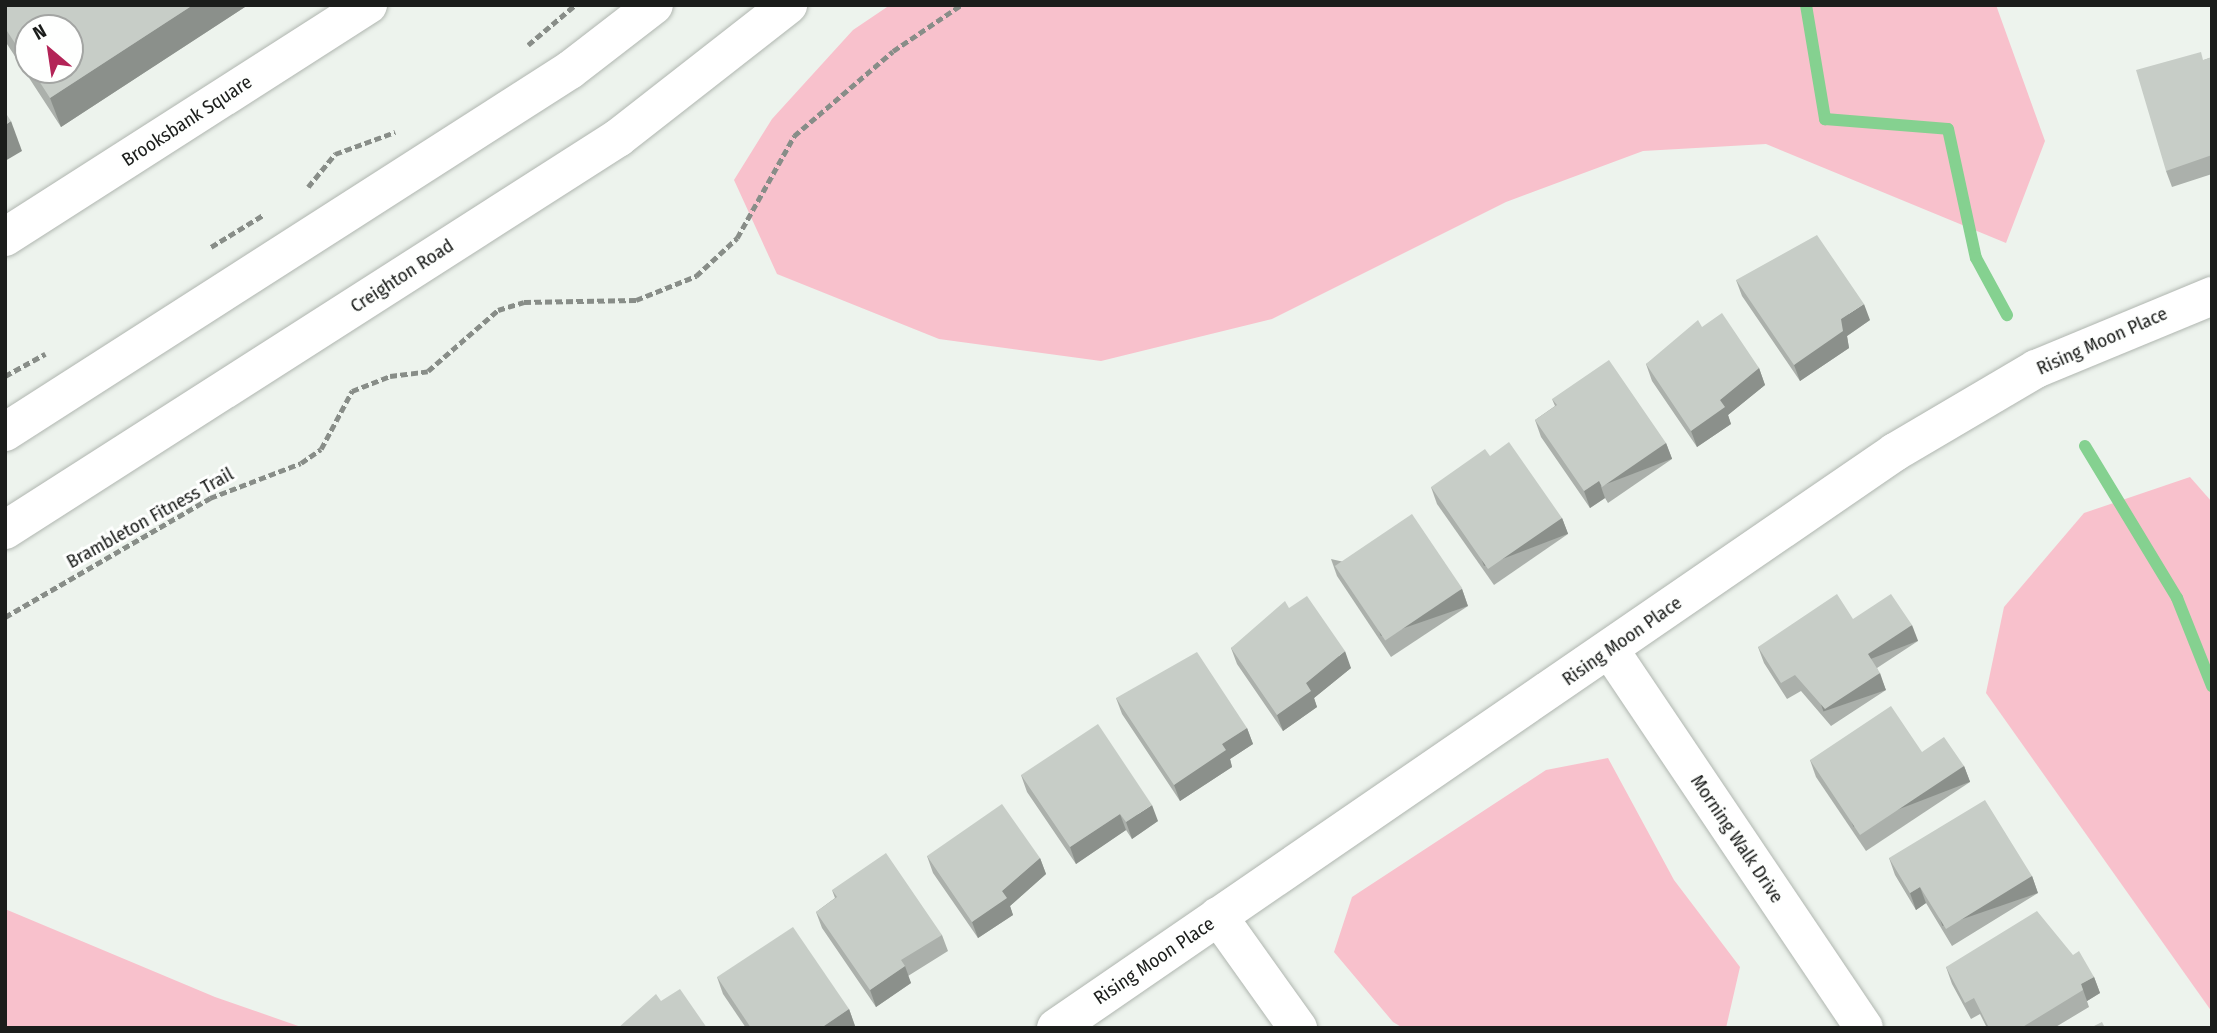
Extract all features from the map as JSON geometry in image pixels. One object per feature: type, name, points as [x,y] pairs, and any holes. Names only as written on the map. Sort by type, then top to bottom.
[{"type":"street","name":"Brooksbank Square","points":[[5,237],[368,5]]},
{"type":"street","points":[[5,432],[570,70],[654,5]]},
{"type":"street","name":"Creighton Road","points":[[5,530],[618,138],[772,10]]},
{"type":"street","name":"Rising Moon Place","points":[[1056,1028],[1895,452],[2036,369],[2212,296]]},
{"type":"street","name":"Morning Walk Drive","points":[[1610,650],[1864,1028]]},
{"type":"street","points":[[1219,916],[1298,1028]]},
{"type":"path","name":"Brambleton Fitness Trail","points":[[5,617],[210,498],[301,463],[321,449],[352,391],[390,376],[428,371],[498,310],[524,302],[636,300],[696,276],[737,238],[776,158],[794,136],[893,51],[961,5]]},
{"type":"shaded area","points":[[890,5],[1996,5],[2045,141],[2006,243],[1766,144],[1643,151],[1506,202],[1272,319],[1101,361],[939,339],[777,274],[734,180],[772,119],[853,30]]},
{"type":"shaded area","points":[[2190,477],[2212,502],[2212,1012],[1986,693],[2004,607],[2084,513]]},
{"type":"shaded area","points":[[1608,758],[1674,880],[1740,967],[1726,1028],[1403,1028],[1393,1022],[1334,952],[1352,897],[1546,770]]},
{"type":"shaded area","points":[[5,909],[215,997],[304,1028],[5,1028]]},
{"type":"building","points":[[5,5],[193,5],[84,76],[84,14],[14,14],[14,42],[5,28]]},
{"type":"building","points":[[2201,52],[2203,60],[2212,57],[2212,155],[2166,171],[2136,70]]},
{"type":"building","points":[[41,84],[72,84],[50,98]]},
{"type":"building","points":[[5,112],[11,121],[5,125]]},
{"type":"building","points":[[1817,235],[1864,304],[1841,319],[1843,331],[1794,365],[1736,280]]},
{"type":"building","points":[[1722,313],[1759,368],[1720,400],[1725,407],[1691,431],[1646,364],[1698,320],[1702,327]]},
{"type":"building","points":[[1609,360],[1666,443],[1602,487],[1599,481],[1584,491],[1535,420],[1557,405],[1552,399]]},
{"type":"building","points":[[1509,442],[1562,518],[1488,569],[1431,487],[1485,449],[1490,456]]},
{"type":"building","points":[[1412,514],[1462,589],[1385,641],[1335,566]]},
{"type":"building","points":[[1837,594],[1853,619],[1891,594],[1912,625],[1868,654],[1880,673],[1825,709],[1795,675],[1781,683],[1758,647]]},
{"type":"building","points":[[1307,596],[1345,651],[1306,683],[1311,691],[1277,715],[1231,648],[1285,601],[1289,608]]},
{"type":"building","points":[[1197,652],[1247,728],[1222,744],[1226,750],[1174,785],[1116,698]]},
{"type":"building","points":[[1891,706],[1922,752],[1944,737],[1964,766],[1860,835],[1810,760]]},
{"type":"building","points":[[1098,724],[1152,805],[1126,822],[1120,814],[1070,847],[1021,775]]},
{"type":"building","points":[[1985,800],[2032,876],[1946,929],[1920,887],[1910,893],[1889,858]]},
{"type":"building","points":[[1002,804],[1040,858],[1002,891],[1007,898],[972,922],[927,856]]},
{"type":"building","points":[[886,853],[942,935],[901,960],[905,966],[870,990],[816,912],[837,897],[832,890]]},
{"type":"building","points":[[2037,911],[2073,955],[2079,951],[2094,977],[2081,984],[2083,990],[2021,1028],[1989,1028],[1974,998],[1965,1003],[1946,967]]},
{"type":"building","points":[[793,927],[849,1009],[821,1028],[751,1028],[717,977]]},
{"type":"building","points":[[680,989],[707,1028],[618,1028],[656,994],[661,1001]]},
{"type":"building","points":[[2102,1022],[2105,1028],[2090,1028]]},
{"type":"waterway","points":[[1806,5],[1825,119],[1948,129],[1976,258],[2007,315]]},
{"type":"waterway","points":[[2085,446],[2177,598],[2212,686]]}]
